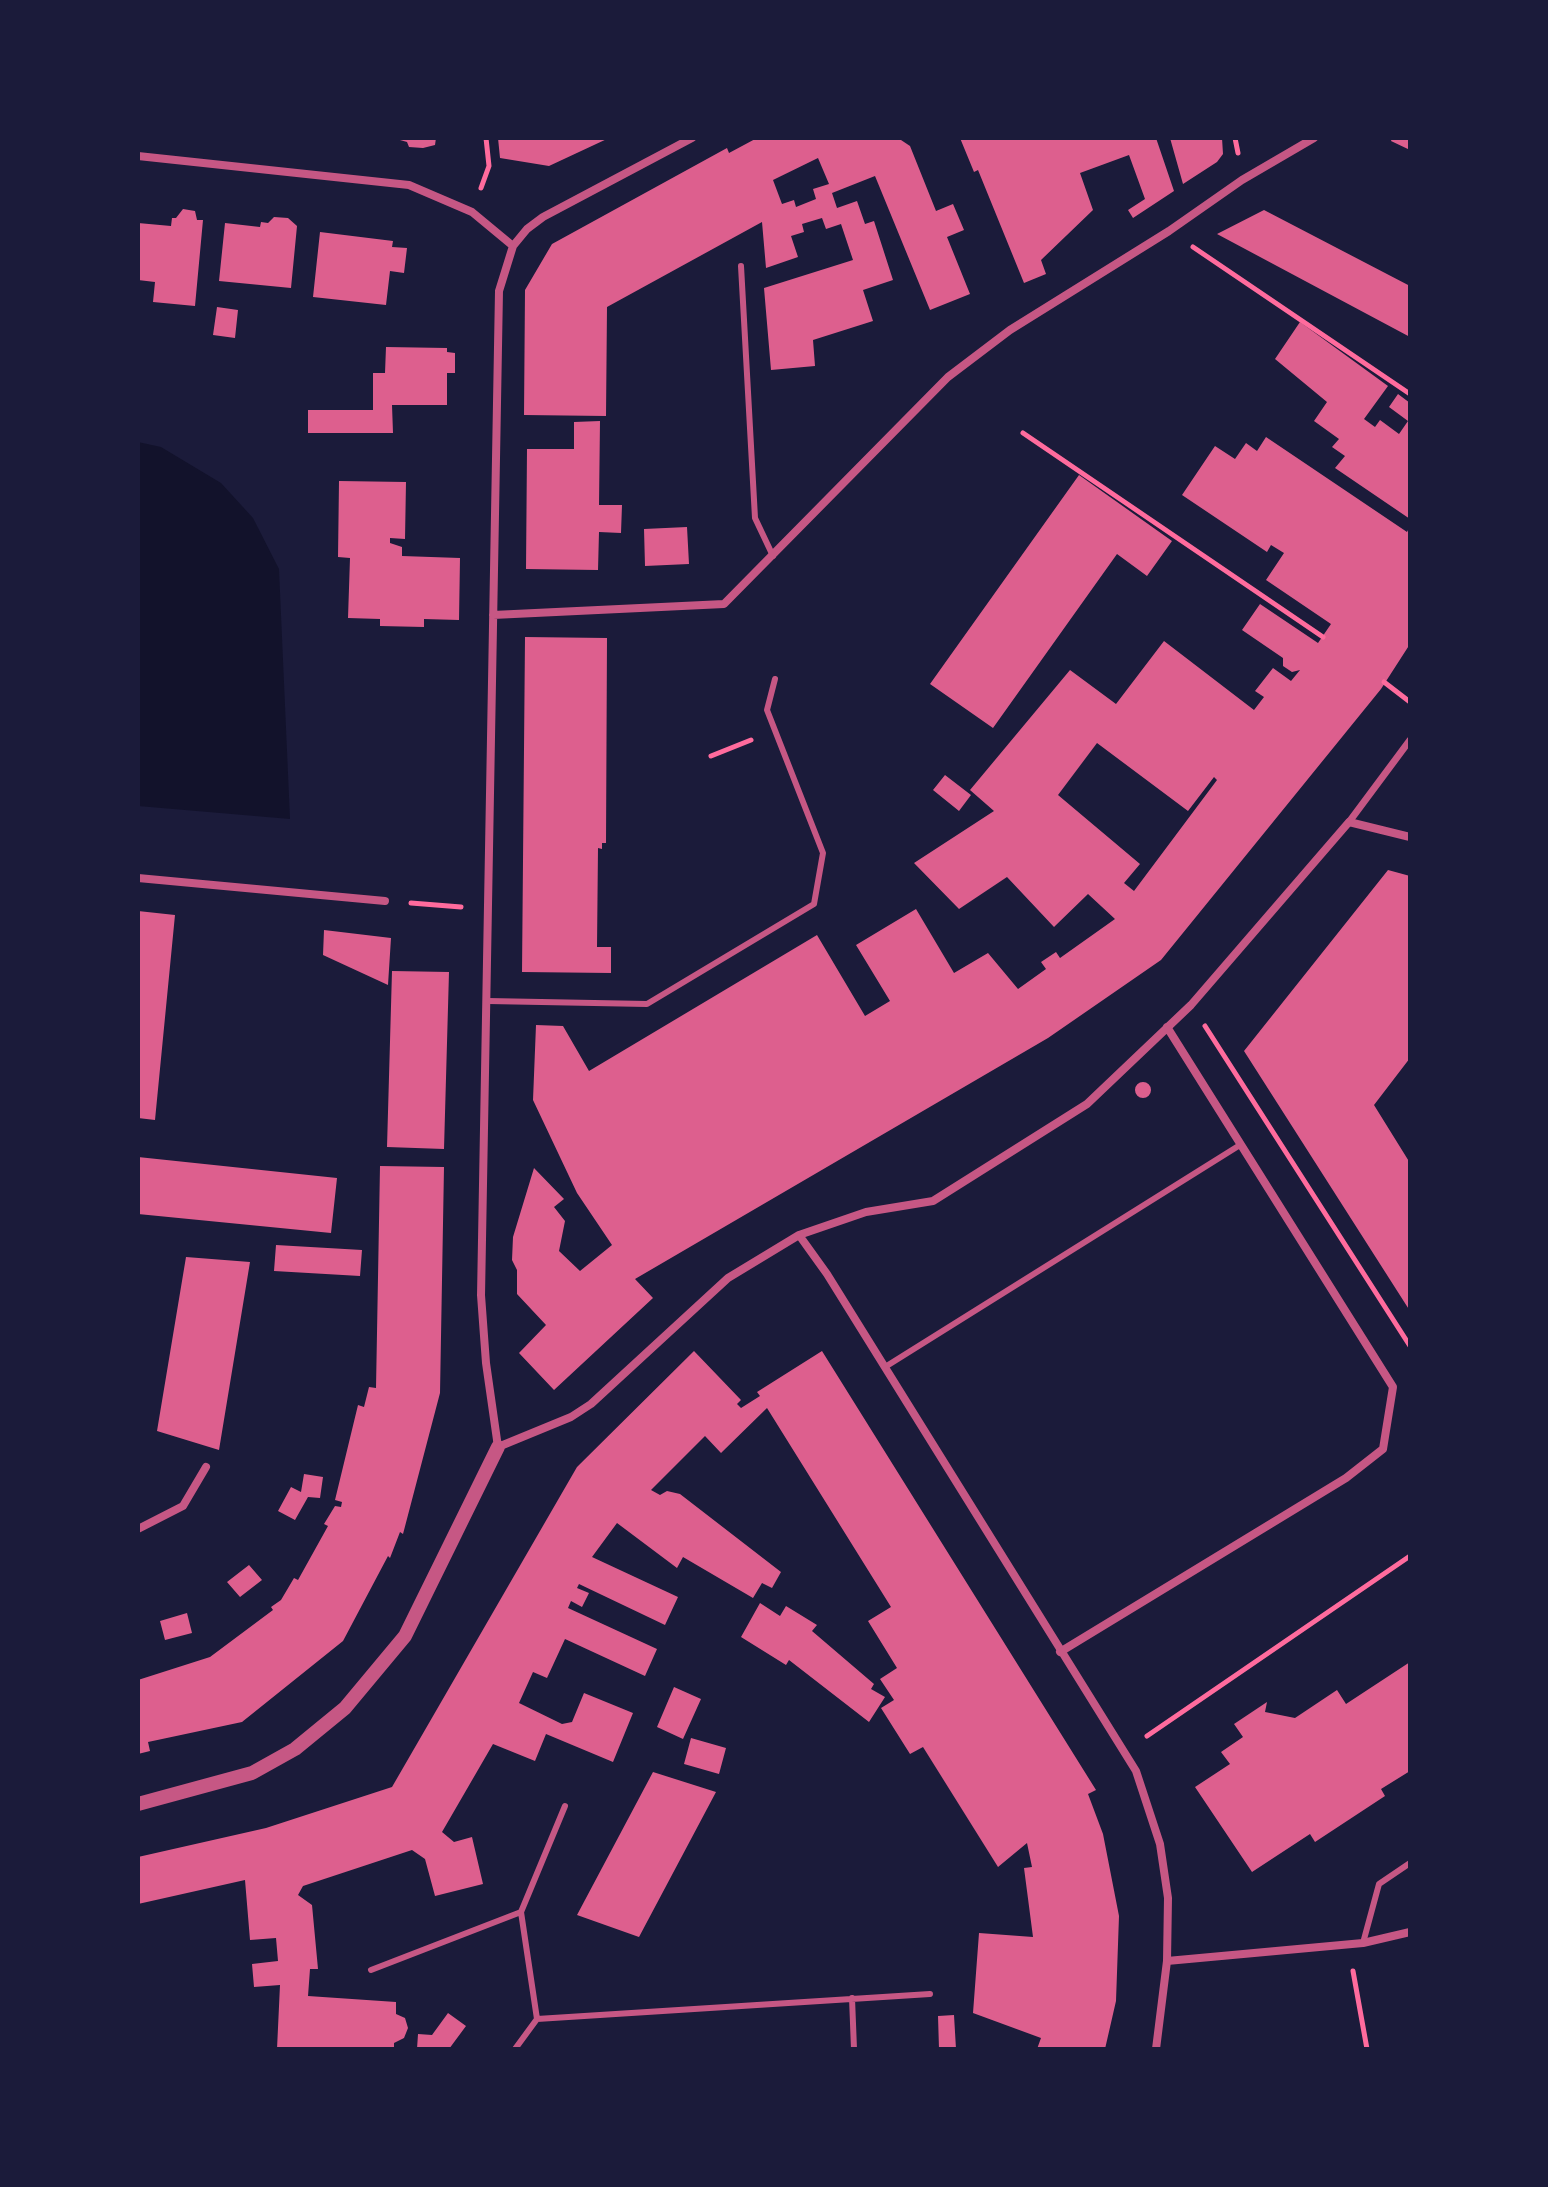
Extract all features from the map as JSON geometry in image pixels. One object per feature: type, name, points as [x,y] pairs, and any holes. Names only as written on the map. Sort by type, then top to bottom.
[{"type":"street","points":[[138,1804],[252,1773],[295,1749],[345,1708],[405,1636],[498,1447],[486,1363],[481,1295],[499,291],[513,246],[543,217],[692,138]]},
{"type":"street","points":[[493,615],[724,604],[948,377],[1010,330],[1169,231],[1242,180],[1314,138]]},
{"type":"street","points":[[138,156],[409,185],[472,212],[513,246]]},
{"type":"street","points":[[498,1447],[571,1417],[591,1404],[728,1278],[799,1235],[866,1212],[933,1201],[1087,1104],[1191,1005],[1349,822],[1410,740]]},
{"type":"street","points":[[1349,822],[1410,837]]},
{"type":"street","points":[[138,878],[385,901]]},
{"type":"street","points":[[1060,1652],[1346,1478],[1383,1449],[1393,1387],[1167,1027]]},
{"type":"street","points":[[799,1235],[885,1367],[1136,1771],[1160,1844],[1168,1898],[1167,1961],[1156,2049]]},
{"type":"street","points":[[138,1529],[183,1506],[206,1467]]},
{"type":"street","points":[[1167,1961],[1363,1943],[1410,1932]]},
{"type":"lane","points":[[741,266],[755,518],[773,556]]},
{"type":"lane","points":[[488,1001],[647,1004],[814,904],[823,853],[767,710],[775,679]]},
{"type":"lane","points":[[885,1367],[1240,1145]]},
{"type":"lane","points":[[515,2049],[537,2019],[521,1912],[565,1806]]},
{"type":"lane","points":[[1363,1943],[1379,1884],[1410,1863]]},
{"type":"lane","points":[[371,1970],[521,1912]]},
{"type":"lane","points":[[537,2019],[930,1994]]},
{"type":"lane","points":[[852,1998],[854,2049]]},
{"type":"path","points":[[472,212],[489,166],[486,138]]},
{"type":"path","points":[[1169,231],[1410,394]]},
{"type":"path","points":[[1023,433],[1323,637]]},
{"type":"path","points":[[1384,682],[1410,702]]},
{"type":"path","points":[[711,756],[776,731]]},
{"type":"path","points":[[385,901],[490,910]]},
{"type":"path","points":[[1191,1005],[1410,1346]]},
{"type":"path","points":[[1123,1752],[1410,1556]]},
{"type":"path","points":[[1349,1943],[1367,2049]]},
{"type":"shaded area","points":[[138,442],[161,447],[221,483],[253,518],[279,569],[290,819],[138,806]]},
{"type":"building","points":[[393,138],[436,138],[435,145],[423,148],[409,147],[407,142]]},
{"type":"building","points":[[498,138],[609,138],[549,166],[500,158]]},
{"type":"building","points":[[757,138],[898,138],[910,146],[936,211],[953,204],[964,230],[947,237],[970,294],[930,310],[875,176],[832,193],[837,208],[857,201],[865,224],[874,221],[893,280],[863,290],[873,321],[813,340],[815,366],[771,370],[764,288],[853,260],[841,224],[826,229],[822,218],[802,224],[804,232],[791,236],[798,257],[766,268],[762,222],[607,307],[606,416],[524,415],[525,290],[552,244],[727,148],[729,153]],"holes":[[[818,158],[829,184],[813,189],[816,199],[796,207],[794,200],[782,204],[773,180]]]},
{"type":"building","points":[[960,138],[1156,138],[1174,191],[1133,218],[1128,210],[1145,199],[1129,155],[1080,173],[1093,210],[1041,260],[1046,274],[1024,283],[978,170],[974,172]]},
{"type":"building","points":[[1170,138],[1222,138],[1223,154],[1217,162],[1183,184]]},
{"type":"building","points":[[1392,138],[1410,138],[1410,150],[1391,141]]},
{"type":"building","points":[[183,209],[195,211],[197,220],[203,220],[195,306],[153,302],[155,282],[138,280],[138,223],[171,226],[172,218],[176,218]]},
{"type":"building","points":[[1264,210],[1410,286],[1410,337],[1217,234]]},
{"type":"building","points":[[274,217],[288,218],[297,226],[291,288],[219,281],[225,223],[260,227],[261,222],[268,223]]},
{"type":"building","points":[[320,232],[393,241],[392,247],[407,248],[404,273],[390,271],[386,305],[313,297]]},
{"type":"building","points":[[217,307],[238,310],[235,338],[213,335]]},
{"type":"building","points":[[1300,322],[1388,386],[1364,419],[1375,427],[1380,420],[1399,434],[1408,421],[1389,407],[1398,394],[1410,403],[1410,519],[1335,468],[1345,456],[1332,447],[1339,439],[1314,421],[1327,402],[1275,359]]},
{"type":"building","points":[[386,347],[447,348],[447,352],[455,353],[455,373],[447,373],[447,405],[392,405],[393,433],[308,433],[308,410],[373,410],[373,373],[385,373]]},
{"type":"building","points":[[600,421],[599,505],[622,505],[621,533],[599,532],[598,570],[526,569],[527,449],[574,449],[574,422]]},
{"type":"building","points":[[1266,437],[1407,532],[1410,526],[1410,644],[1381,689],[1161,960],[1048,1038],[635,1279],[653,1298],[554,1390],[519,1353],[546,1325],[517,1294],[517,1270],[512,1260],[513,1237],[534,1168],[564,1199],[554,1207],[565,1221],[559,1251],[580,1271],[612,1245],[577,1193],[533,1100],[536,1025],[563,1026],[589,1071],[817,935],[865,1016],[890,1001],[856,945],[916,909],[954,973],[988,953],[1018,989],[1046,969],[1041,962],[1056,952],[1060,958],[1115,919],[1088,894],[1054,927],[1007,877],[959,909],[914,863],[994,811],[970,790],[1070,670],[1116,704],[1164,641],[1254,710],[1264,697],[1255,691],[1273,668],[1291,681],[1300,670],[1292,672],[1283,666],[1283,658],[1242,630],[1260,604],[1318,643],[1331,624],[1266,580],[1284,553],[1271,545],[1267,552],[1182,495],[1215,446],[1235,459],[1246,443],[1257,451]],"holes":[[[1097,743],[1188,811],[1214,777],[1217,780],[1134,891],[1124,883],[1140,864],[1058,795]]]},
{"type":"building","points":[[1079,475],[1172,541],[1147,576],[1117,554],[993,728],[930,684]]},
{"type":"building","points":[[339,481],[406,482],[405,539],[390,538],[390,543],[402,547],[402,556],[460,558],[459,620],[424,619],[424,627],[380,626],[380,619],[348,618],[350,558],[338,557]]},
{"type":"building","points":[[687,527],[689,564],[645,566],[644,529]]},
{"type":"building","points":[[525,637],[607,638],[606,843],[602,843],[602,849],[598,848],[597,947],[611,947],[611,973],[522,972]]},
{"type":"building","points":[[945,775],[971,795],[959,811],[933,790]]},
{"type":"building","points":[[1388,870],[1410,876],[1410,1058],[1374,1105],[1410,1163],[1410,1311],[1244,1051]]},
{"type":"building","points":[[138,911],[175,915],[155,1120],[138,1118]]},
{"type":"building","points":[[324,930],[391,938],[388,985],[323,955]]},
{"type":"building","points":[[392,971],[449,972],[444,1149],[387,1147]]},
{"type":"building","points":[[1140,1082],[1146,1082],[1151,1090],[1149,1096],[1140,1098],[1135,1093],[1135,1087]]},
{"type":"building","points":[[138,1157],[337,1178],[331,1233],[138,1214]]},
{"type":"building","points":[[380,1166],[444,1167],[440,1393],[403,1534],[400,1532],[390,1558],[388,1556],[343,1641],[242,1722],[148,1742],[150,1751],[138,1754],[138,1680],[210,1657],[273,1610],[271,1607],[281,1600],[294,1578],[298,1580],[328,1526],[324,1524],[335,1506],[341,1507],[342,1502],[335,1500],[358,1405],[364,1407],[369,1387],[376,1388]]},
{"type":"building","points":[[276,1245],[362,1250],[360,1276],[274,1271]]},
{"type":"building","points":[[186,1257],[250,1262],[219,1450],[157,1431]]},
{"type":"building","points":[[694,1351],[741,1400],[737,1404],[741,1408],[760,1396],[757,1392],[822,1351],[1096,1790],[1088,1794],[1103,1834],[1119,1916],[1116,2001],[1105,2049],[1037,2049],[1041,2038],[973,2013],[979,1933],[1033,1937],[1024,1868],[1032,1867],[1027,1843],[998,1867],[923,1747],[910,1754],[881,1708],[894,1700],[880,1679],[897,1668],[868,1621],[891,1607],[767,1408],[721,1453],[705,1436],[651,1490],[660,1495],[667,1491],[680,1494],[781,1572],[772,1588],[762,1583],[753,1598],[683,1557],[677,1568],[617,1523],[592,1557],[678,1597],[665,1625],[579,1584],[577,1588],[589,1593],[582,1607],[571,1601],[568,1608],[657,1649],[645,1676],[565,1639],[547,1678],[533,1672],[519,1703],[562,1724],[572,1722],[584,1693],[633,1713],[613,1762],[546,1734],[535,1761],[493,1744],[442,1832],[454,1842],[472,1837],[483,1884],[435,1896],[425,1859],[412,1850],[303,1886],[298,1895],[312,1905],[318,1969],[310,1969],[308,1996],[396,2002],[396,2014],[405,2018],[408,2028],[404,2038],[394,2043],[394,2049],[277,2049],[280,1985],[254,1987],[252,1964],[278,1961],[276,1938],[250,1940],[245,1880],[138,1904],[138,1857],[266,1828],[392,1787],[577,1467]]},
{"type":"building","points":[[304,1474],[323,1477],[320,1498],[308,1497],[295,1520],[278,1511],[291,1487],[301,1492]]},
{"type":"building","points":[[249,1565],[262,1580],[240,1597],[227,1582]]},
{"type":"building","points":[[760,1603],[780,1616],[786,1606],[817,1625],[812,1631],[874,1684],[871,1689],[885,1697],[869,1722],[789,1660],[786,1665],[741,1637]]},
{"type":"building","points":[[187,1613],[192,1633],[165,1640],[160,1621]]},
{"type":"building","points":[[1410,1662],[1410,1771],[1381,1789],[1385,1796],[1315,1842],[1310,1834],[1252,1872],[1195,1787],[1230,1764],[1221,1752],[1243,1737],[1234,1724],[1267,1702],[1265,1712],[1295,1718],[1337,1690],[1346,1704]]},
{"type":"building","points":[[674,1687],[701,1699],[683,1739],[657,1727]]},
{"type":"building","points":[[691,1738],[726,1748],[719,1774],[684,1764]]},
{"type":"building","points":[[653,1772],[716,1792],[639,1937],[577,1915]]},
{"type":"building","points":[[448,2013],[466,2026],[449,2049],[417,2049],[418,2034],[432,2035]]},
{"type":"building","points":[[954,2015],[956,2049],[939,2049],[938,2016]]}]
